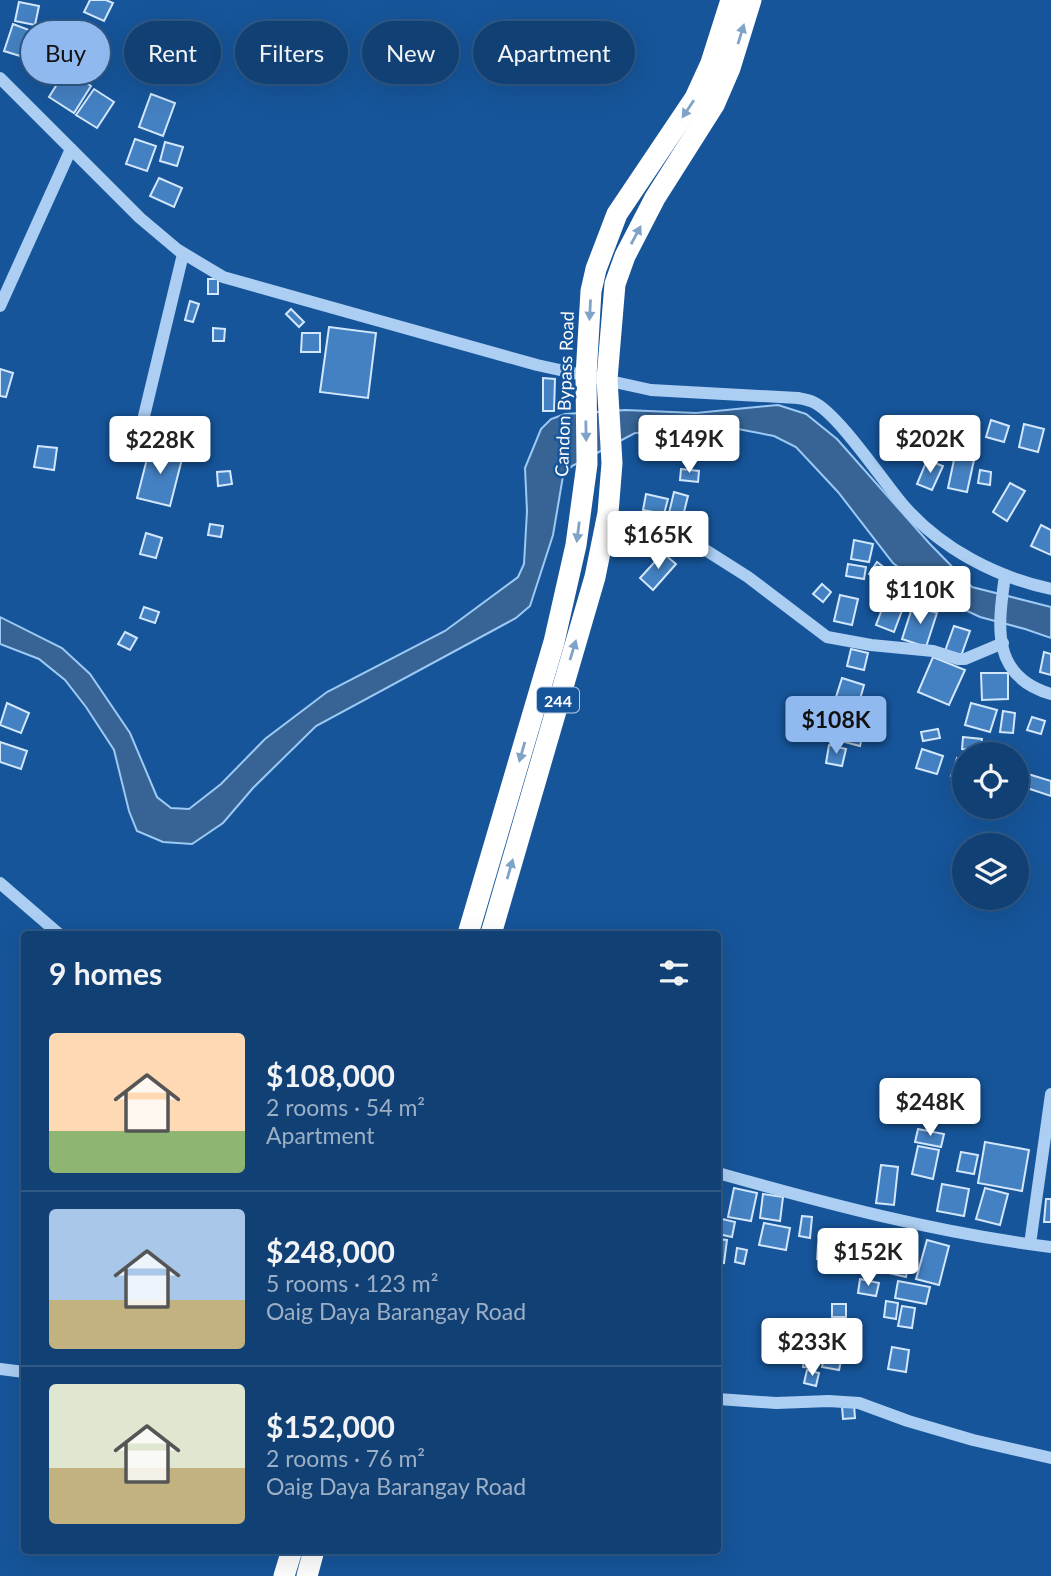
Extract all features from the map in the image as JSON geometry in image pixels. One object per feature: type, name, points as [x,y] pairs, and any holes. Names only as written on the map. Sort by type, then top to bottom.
[{"type":"highway","name":"Candon Bypass Road","points":[[492,931],[595,577],[608,513],[612,463],[600,383],[591,291],[601,251],[625,200],[695,98],[711,63],[731,0]]},
{"type":"highway","name":"Candon Bypass Road","points":[[469,931],[554,642],[576,545],[587,464],[585,397],[600,383],[612,301],[625,256],[655,198],[713,106],[730,68],[751,0]]},
{"type":"highway","points":[[284,1576],[291,1554]]},
{"type":"highway","points":[[307,1576],[313,1554]]},
{"type":"street","points":[[0,78],[141,219],[183,254],[216,274],[600,383],[651,390],[798,398],[814,402],[848,435],[918,521],[951,548],[1005,575],[1051,589]]},
{"type":"street","points":[[0,306],[71,149]]},
{"type":"street","points":[[139,437],[183,254]]},
{"type":"street","points":[[663,523],[748,577],[827,637],[933,651],[958,659],[965,659],[1003,643]]},
{"type":"street","points":[[1005,575],[999,626],[1006,659],[1016,676],[1040,691],[1051,694]]},
{"type":"street","points":[[0,883],[56,931]]},
{"type":"street","points":[[1030,1244],[1051,1094]]},
{"type":"street","points":[[721,1174],[869,1215],[1051,1247]]},
{"type":"street","points":[[0,1369],[21,1372]]},
{"type":"street","points":[[721,1399],[776,1403],[859,1403],[947,1433],[1051,1458]]},
{"type":"water","points":[[778,405],[806,414],[837,439],[929,543],[972,587],[1051,607],[1051,638],[980,617],[935,596],[893,563],[838,492],[796,447],[774,436],[738,429],[635,433],[572,466],[563,476],[553,535],[530,606],[516,618],[316,726],[253,788],[223,823],[192,844],[163,842],[137,831],[129,811],[114,750],[86,707],[65,680],[39,659],[0,644],[0,617],[62,648],[90,674],[130,733],[157,797],[171,808],[189,809],[221,784],[265,739],[327,692],[445,631],[518,577],[524,564],[527,511],[525,468],[541,429],[551,419],[565,414],[625,410],[696,413]]},
{"type":"building","points":[[90,0],[113,3],[104,21],[84,12]]},
{"type":"building","points":[[19,2],[39,6],[36,21],[15,21]]},
{"type":"building","points":[[13,24],[21,27],[20,56],[4,51]]},
{"type":"building","points":[[57,84],[91,86],[74,113],[49,97]]},
{"type":"building","points":[[94,89],[114,102],[97,128],[76,115]]},
{"type":"building","points":[[151,94],[175,103],[163,136],[139,127]]},
{"type":"building","points":[[135,139],[156,146],[147,171],[126,164]]},
{"type":"building","points":[[165,142],[183,147],[177,166],[160,161]]},
{"type":"building","points":[[159,178],[182,188],[174,207],[150,196]]},
{"type":"building","points":[[208,279],[218,279],[218,294],[208,294]]},
{"type":"building","points":[[190,301],[199,304],[193,322],[185,320]]},
{"type":"building","points":[[291,309],[304,322],[299,327],[286,314]]},
{"type":"building","points":[[329,327],[376,333],[368,398],[320,392]]},
{"type":"building","points":[[213,328],[225,329],[224,341],[213,341]]},
{"type":"building","points":[[302,333],[320,333],[320,352],[301,352]]},
{"type":"building","points":[[0,369],[13,373],[6,397],[0,396]]},
{"type":"building","points":[[543,378],[555,379],[554,411],[543,411]]},
{"type":"building","points":[[991,420],[1009,426],[1004,442],[986,437]]},
{"type":"building","points":[[1024,424],[1044,429],[1038,452],[1019,447]]},
{"type":"building","points":[[38,446],[57,448],[54,470],[34,467]]},
{"type":"building","points":[[150,447],[183,455],[170,506],[137,498]]},
{"type":"building","points":[[955,455],[974,460],[967,492],[948,488]]},
{"type":"building","points":[[927,460],[943,466],[932,490],[917,484]]},
{"type":"building","points":[[681,469],[699,471],[698,482],[680,480]]},
{"type":"building","points":[[980,470],[991,472],[990,485],[978,483]]},
{"type":"building","points":[[230,471],[232,484],[218,486],[217,472]]},
{"type":"building","points":[[1010,483],[1025,491],[1007,521],[993,512]]},
{"type":"building","points":[[674,492],[688,496],[682,520],[668,517]]},
{"type":"building","points":[[646,494],[668,499],[664,514],[643,510]]},
{"type":"building","points":[[210,524],[223,526],[221,537],[208,535]]},
{"type":"building","points":[[1041,525],[1051,530],[1051,555],[1031,546]]},
{"type":"building","points":[[146,533],[162,538],[156,558],[140,554]]},
{"type":"building","points":[[854,540],[873,544],[869,562],[851,559]]},
{"type":"building","points":[[663,553],[676,564],[653,590],[640,578]]},
{"type":"building","points":[[877,562],[885,568],[877,579],[869,574]]},
{"type":"building","points":[[848,564],[866,567],[864,579],[846,576]]},
{"type":"building","points":[[822,584],[831,592],[823,602],[813,594]]},
{"type":"building","points":[[889,591],[907,597],[894,632],[876,625]]},
{"type":"building","points":[[840,595],[858,599],[852,625],[834,621]]},
{"type":"building","points":[[913,605],[937,613],[926,647],[902,639]]},
{"type":"building","points":[[144,607],[159,612],[155,623],[140,618]]},
{"type":"building","points":[[954,626],[970,631],[961,656],[945,651]]},
{"type":"building","points":[[125,632],[137,638],[130,650],[118,644]]},
{"type":"building","points":[[851,649],[868,653],[864,670],[847,666]]},
{"type":"building","points":[[1044,652],[1051,654],[1051,675],[1040,672]]},
{"type":"building","points":[[933,657],[965,670],[949,705],[918,692]]},
{"type":"building","points":[[981,673],[1008,673],[1008,699],[982,700]]},
{"type":"building","points":[[842,678],[864,685],[859,703],[836,697]]},
{"type":"building","points":[[7,703],[29,713],[21,733],[0,725]]},
{"type":"building","points":[[971,703],[997,710],[990,732],[965,725]]},
{"type":"building","points":[[1003,711],[1015,713],[1013,733],[1000,732]]},
{"type":"building","points":[[835,713],[866,721],[860,746],[829,738]]},
{"type":"building","points":[[1032,717],[1045,721],[1041,734],[1027,730]]},
{"type":"building","points":[[938,729],[940,738],[923,741],[921,732]]},
{"type":"building","points":[[963,737],[982,739],[982,742],[963,742]]},
{"type":"building","points":[[0,742],[27,751],[21,769],[0,762]]},
{"type":"building","points":[[829,745],[846,749],[842,766],[826,763]]},
{"type":"building","points":[[922,749],[943,756],[937,774],[916,768]]},
{"type":"building","points":[[1029,774],[1051,781],[1051,796],[1029,789]]},
{"type":"building","points":[[918,1129],[944,1134],[941,1147],[915,1142]]},
{"type":"building","points":[[985,1142],[1029,1150],[1022,1191],[978,1183]]},
{"type":"building","points":[[918,1146],[939,1150],[933,1179],[912,1174]]},
{"type":"building","points":[[961,1152],[978,1155],[974,1174],[957,1171]]},
{"type":"building","points":[[881,1165],[898,1167],[894,1205],[876,1203]]},
{"type":"building","points":[[942,1184],[969,1189],[964,1216],[937,1211]]},
{"type":"building","points":[[734,1188],[757,1193],[751,1221],[728,1217]]},
{"type":"building","points":[[985,1188],[1008,1194],[1000,1225],[976,1219]]},
{"type":"building","points":[[763,1194],[783,1197],[780,1221],[760,1218]]},
{"type":"building","points":[[1046,1199],[1051,1199],[1051,1222],[1044,1222]]},
{"type":"building","points":[[802,1216],[812,1217],[810,1238],[799,1236]]},
{"type":"building","points":[[721,1219],[735,1222],[732,1237],[721,1235]]},
{"type":"building","points":[[764,1223],[790,1228],[786,1250],[759,1245]]},
{"type":"building","points":[[866,1238],[883,1241],[879,1259],[863,1255]]},
{"type":"building","points":[[721,1239],[727,1240],[724,1263],[721,1262]]},
{"type":"building","points":[[895,1240],[915,1244],[911,1260],[892,1256]]},
{"type":"building","points":[[927,1240],[949,1246],[939,1285],[916,1279]]},
{"type":"building","points":[[818,1244],[827,1244],[826,1260],[817,1259]]},
{"type":"building","points":[[737,1248],[747,1250],[744,1264],[735,1262]]},
{"type":"building","points":[[892,1260],[909,1263],[906,1277],[889,1273]]},
{"type":"building","points":[[860,1279],[879,1283],[876,1296],[858,1293]]},
{"type":"building","points":[[898,1281],[930,1287],[926,1304],[895,1298]]},
{"type":"building","points":[[886,1301],[898,1303],[896,1319],[884,1317]]},
{"type":"building","points":[[832,1304],[846,1304],[846,1317],[832,1317]]},
{"type":"building","points":[[902,1306],[915,1308],[912,1328],[898,1326]]},
{"type":"building","points":[[811,1319],[837,1320],[836,1342],[810,1341]]},
{"type":"building","points":[[805,1346],[818,1347],[815,1368],[803,1367]]},
{"type":"building","points":[[892,1347],[909,1350],[906,1372],[888,1369]]},
{"type":"building","points":[[825,1354],[842,1356],[839,1370],[822,1367]]},
{"type":"building","points":[[807,1370],[819,1373],[816,1386],[804,1383]]},
{"type":"building","points":[[854,1405],[855,1418],[843,1419],[842,1406]]}]
